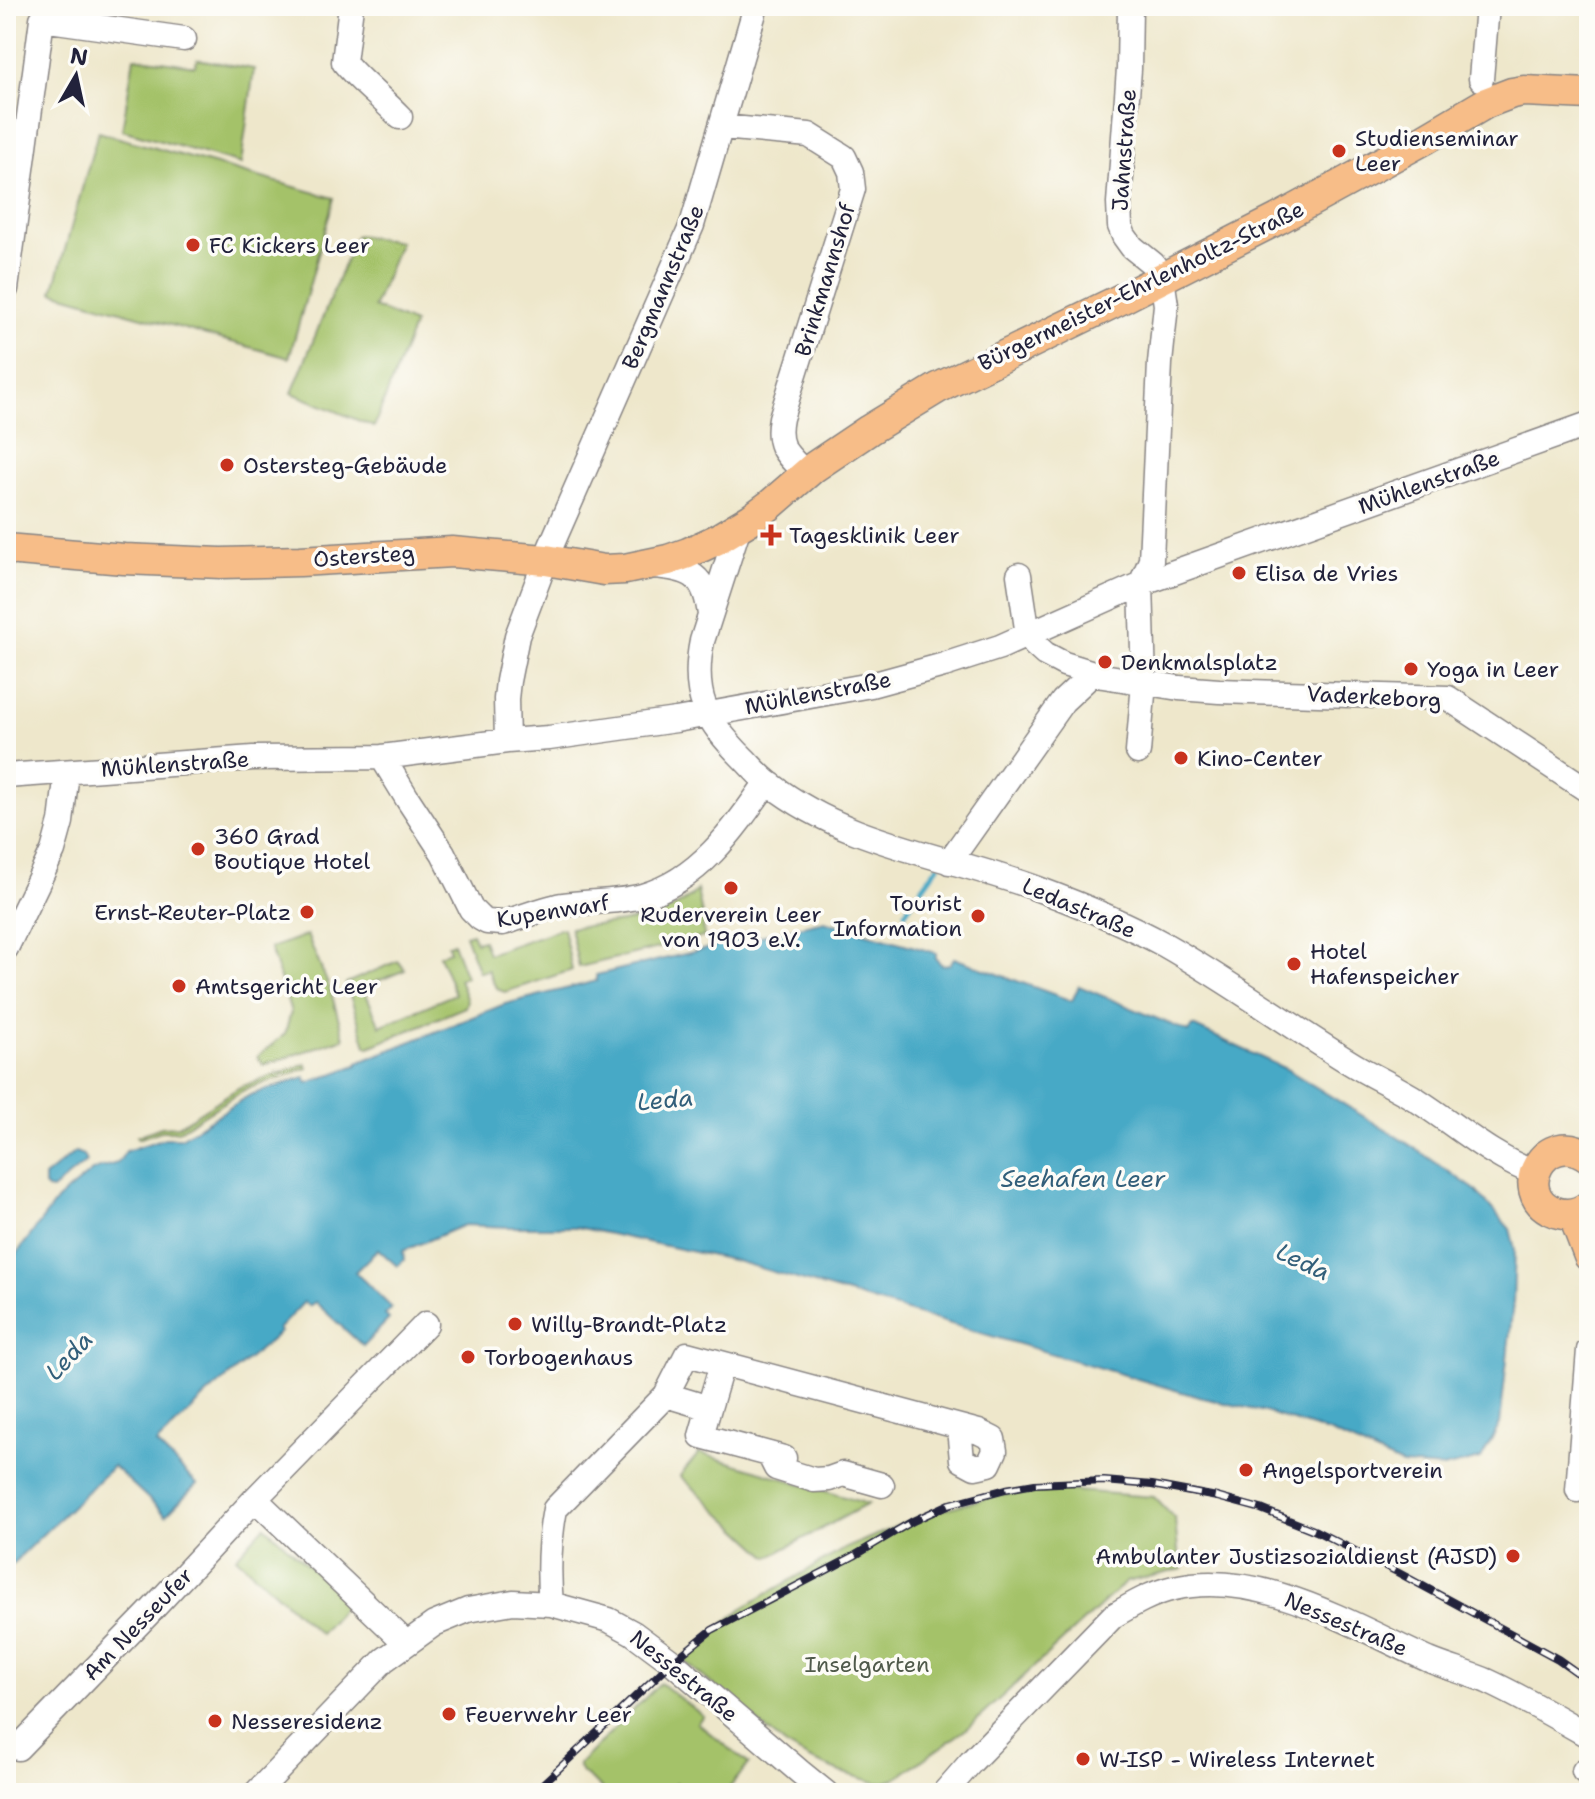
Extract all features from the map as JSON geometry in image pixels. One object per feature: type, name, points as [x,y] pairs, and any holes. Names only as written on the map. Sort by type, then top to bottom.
[{"type":"main road","name":"Bürgermeister-Ehrlenholtz-Straße","points":[[727,533],[770,505],[806,474],[869,430],[938,388],[1291,212],[1499,97],[1524,91],[1589,94]]},
{"type":"main road","name":"Ostersteg","points":[[6,549],[221,563],[452,552],[546,560],[604,570],[646,565],[688,553],[727,533]]},
{"type":"main road","points":[[1586,1147],[1553,1151],[1540,1162],[1535,1173],[1535,1190],[1543,1205],[1557,1213],[1581,1210],[1589,1256]]},
{"type":"street","points":[[351,6],[344,62],[400,117]]},
{"type":"street","name":"Bergmannstraße","points":[[507,741],[506,699],[517,636],[546,560],[692,225],[756,6]]},
{"type":"street","name":"Jahnstraße","points":[[1130,6],[1120,226],[1132,247],[1153,264],[1162,278]]},
{"type":"street","points":[[1481,79],[1487,6]]},
{"type":"street","points":[[6,289],[42,19],[184,39]]},
{"type":"street","name":"Brinkmannshof","points":[[722,127],[809,135],[842,154],[851,172],[853,189],[778,433],[782,446],[806,474]]},
{"type":"street","points":[[1138,752],[1144,683],[1141,584],[1151,560],[1160,363],[1166,305],[1162,278]]},
{"type":"street","name":"Mühlenstraße","points":[[6,776],[253,758],[382,757],[676,720],[871,685],[1000,647],[1141,584],[1589,424]]},
{"type":"street","name":"Ledastraße","points":[[727,533],[710,619],[698,661],[700,697],[718,731],[767,782],[809,810],[854,832],[1038,889],[1123,924],[1165,946],[1354,1065],[1417,1100],[1506,1161],[1535,1173]]},
{"type":"street","points":[[646,565],[673,568],[695,575],[706,591],[710,619]]},
{"type":"street","points":[[1019,575],[1028,635]]},
{"type":"street","name":"Vaderkeborg","points":[[1028,635],[1045,654],[1064,664],[1092,674],[1144,683],[1219,691],[1448,698],[1589,791]]},
{"type":"street","points":[[942,860],[1058,696],[1064,664]]},
{"type":"street","points":[[1058,696],[1092,674]]},
{"type":"street","name":"Kupenwarf","points":[[382,757],[443,853],[471,909],[487,922],[503,923],[563,905],[641,897],[676,882],[723,841],[767,782]]},
{"type":"street","points":[[6,948],[53,851],[61,822],[67,772]]},
{"type":"street","name":"Am Nesseufer","points":[[18,1748],[426,1324]]},
{"type":"street","points":[[1578,1490],[1589,1350]]},
{"type":"street","points":[[551,1604],[549,1585],[555,1509],[666,1395],[687,1354],[959,1428]]},
{"type":"street","points":[[722,1364],[701,1436],[777,1456],[776,1468],[814,1480],[843,1474],[882,1485]]},
{"type":"street","points":[[666,1395],[709,1408]]},
{"type":"street","points":[[255,1499],[406,1643]]},
{"type":"street","name":"Nessestraße","points":[[944,1793],[1113,1616],[1159,1592],[1191,1585],[1239,1586],[1300,1602],[1431,1661],[1486,1681],[1589,1736]]},
{"type":"street","name":"Nessestraße","points":[[256,1793],[384,1660],[406,1643],[434,1624],[468,1610],[513,1602],[551,1604],[609,1620],[633,1633],[672,1662],[826,1793]]},
{"type":"green space","points":[[134,57],[195,66],[197,59],[254,69],[241,164],[122,130]]},
{"type":"green space","name":"FC Kickers Leer","points":[[98,132],[334,198],[289,358],[53,292]]},
{"type":"green space","points":[[356,235],[400,242],[374,307],[414,324],[374,427],[292,393]]},
{"type":"green space","points":[[697,890],[704,937],[579,967],[570,928],[638,920],[670,909]]},
{"type":"green space","points":[[563,928],[572,970],[505,992],[496,987],[488,970],[479,972],[465,935],[472,933],[476,942],[483,940],[488,954]]},
{"type":"green space","points":[[307,935],[330,989],[344,1038],[264,1065],[257,1057],[285,1034],[291,1012],[270,948]]},
{"type":"green space","points":[[453,943],[466,977],[459,979],[467,1001],[465,1007],[369,1047],[366,1045],[346,983],[398,961],[405,970],[363,987],[380,1026],[455,994],[439,955],[450,951],[448,945]]},
{"type":"green space","points":[[306,1064],[308,1068],[244,1090],[178,1131],[161,1131],[138,1139],[137,1136],[161,1127],[178,1126],[240,1087]]},
{"type":"green space","points":[[699,1453],[868,1504],[769,1557],[680,1476]]},
{"type":"green space","name":"Inselgarten","points":[[1062,1490],[1154,1497],[1175,1519],[1183,1569],[1126,1582],[968,1728],[895,1779],[878,1783],[809,1759],[785,1745],[683,1660],[741,1609],[846,1548],[926,1514],[998,1495]]},
{"type":"green space","points":[[265,1526],[348,1602],[320,1634],[236,1557]]},
{"type":"green space","points":[[660,1683],[703,1716],[697,1723],[749,1764],[725,1793],[689,1793],[676,1783],[667,1793],[608,1793],[582,1773],[578,1765]]},
{"type":"water","name":"Seehafen Leer","points":[[824,921],[936,953],[936,959],[942,965],[950,964],[954,958],[1072,1001],[1079,986],[1189,1032],[1193,1026],[1288,1070],[1410,1145],[1474,1189],[1510,1229],[1515,1249],[1513,1303],[1500,1424],[1481,1459],[1443,1468],[1402,1465],[1331,1433],[1265,1412],[1199,1397],[736,1261],[577,1227],[464,1225],[403,1251],[404,1260],[397,1266],[378,1249],[355,1272],[392,1308],[385,1315],[389,1319],[363,1346],[315,1302],[309,1306],[304,1302],[278,1329],[280,1332],[156,1444],[197,1484],[166,1515],[113,1466],[6,1570],[6,1268],[57,1200],[92,1171],[118,1163],[126,1151],[165,1138],[181,1138],[250,1095],[305,1077],[308,1083],[505,1004],[597,981],[596,975]]},
{"type":"water","points":[[75,1152],[83,1155],[86,1162],[52,1190],[47,1189],[44,1177]]},
{"type":"waterway","points":[[905,912],[938,866]]},
{"type":"railway","points":[[533,1793],[672,1662],[712,1630],[950,1504],[1035,1484],[1104,1481],[1152,1485],[1261,1509],[1316,1531],[1397,1572],[1558,1659],[1589,1681]]},
{"type":"place","name":"Studienseminar Leer","points":[[1339,151]]},
{"type":"place","name":"FC Kickers Leer","points":[[193,245]]},
{"type":"place","name":"Ostersteg-Gebäude","points":[[227,465]]},
{"type":"place","name":"Tagesklinik Leer","points":[[771,535]]},
{"type":"place","name":"Elisa de Vries","points":[[1239,573]]},
{"type":"place","name":"Denkmalsplatz","points":[[1105,662]]},
{"type":"place","name":"Yoga in Leer","points":[[1411,669]]},
{"type":"place","name":"Kino-Center","points":[[1181,758]]},
{"type":"place","name":"360 Grad Boutique Hotel","points":[[198,849]]},
{"type":"place","name":"Ruderverein Leer von 1903 e.V.","points":[[731,888]]},
{"type":"place","name":"Ernst-Reuter-Platz","points":[[307,912]]},
{"type":"place","name":"Tourist Information","points":[[978,916]]},
{"type":"place","name":"Hotel Hafenspeicher","points":[[1294,964]]},
{"type":"place","name":"Amtsgericht Leer","points":[[179,986]]},
{"type":"place","name":"Willy-Brandt-Platz","points":[[515,1324]]},
{"type":"place","name":"Torbogenhaus","points":[[468,1357]]},
{"type":"place","name":"Angelsportverein","points":[[1246,1470]]},
{"type":"place","name":"Ambulanter Justizsozialdienst (AJSD)","points":[[1513,1556]]},
{"type":"place","name":"Feuerwehr Leer","points":[[449,1714]]},
{"type":"place","name":"Nesseresidenz","points":[[215,1721]]},
{"type":"place","name":"W-ISP - Wireless Internet","points":[[1083,1759]]},
{"type":"water label","name":"Leda","points":[[665,1100]]},
{"type":"water label","name":"Leda","points":[[1303,1262]]},
{"type":"water label","name":"Leda","points":[[69,1356]]}]
